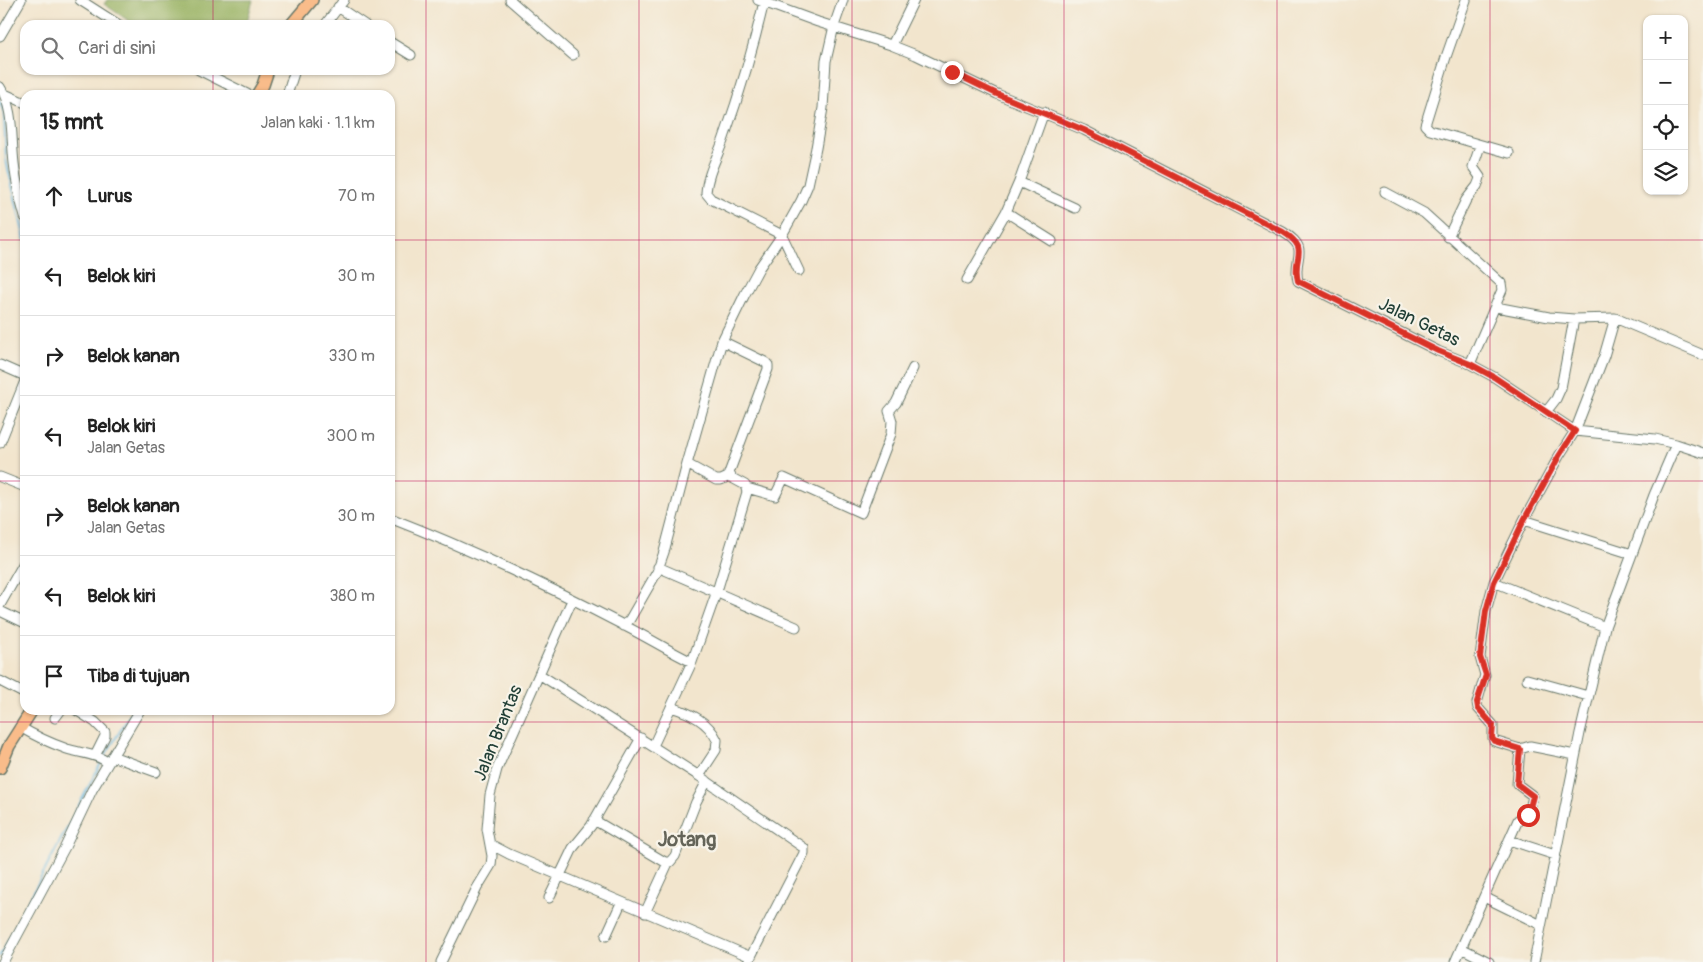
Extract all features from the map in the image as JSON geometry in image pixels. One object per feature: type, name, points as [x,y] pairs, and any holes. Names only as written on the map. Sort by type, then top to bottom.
[{"type":"main road","points":[[295,20],[312,0]]},
{"type":"main road","points":[[260,90],[266,75]]},
{"type":"main road","points":[[0,766],[9,746],[24,730],[30,715]]},
{"type":"street","points":[[0,36],[21,0]]},
{"type":"street","points":[[80,0],[111,20]]},
{"type":"street","points":[[510,0],[573,55]]},
{"type":"street","points":[[624,626],[630,619],[658,567],[722,340],[759,268],[782,235],[801,201],[811,171],[823,108],[826,61],[834,26],[843,0]]},
{"type":"street","points":[[892,45],[914,0]]},
{"type":"street","points":[[1466,0],[1425,125],[1430,130],[1509,154]]},
{"type":"street","points":[[799,270],[782,235],[711,199],[706,193],[708,181],[724,140],[748,67],[761,1],[892,45],[997,94],[1044,112],[1006,212],[967,280]]},
{"type":"street","points":[[329,20],[341,4],[359,20]]},
{"type":"street","points":[[395,45],[411,55]]},
{"type":"street","points":[[209,75],[238,90]]},
{"type":"street","points":[[289,90],[294,75]]},
{"type":"street","points":[[2,90],[20,100]]},
{"type":"street","points":[[2,90],[11,127],[14,165],[20,193]]},
{"type":"street","name":"Jalan Getas","points":[[1044,112],[1130,153],[1295,240],[1299,245],[1298,281],[1438,351],[1470,364],[1502,382],[1575,431],[1636,437],[1676,444],[1703,453]]},
{"type":"street","points":[[1448,237],[1466,200],[1480,181],[1480,177],[1473,167],[1480,146]]},
{"type":"street","points":[[1019,182],[1076,208]]},
{"type":"street","points":[[1385,192],[1424,213],[1448,237],[1501,283],[1502,290],[1496,307],[1470,364]]},
{"type":"street","points":[[1006,212],[1052,241]]},
{"type":"street","points":[[1496,307],[1543,316],[1574,319],[1615,318],[1703,355]]},
{"type":"street","points":[[1575,755],[1530,746],[1520,749],[1494,741],[1492,738],[1493,725],[1478,708],[1477,702],[1486,675],[1480,657],[1486,611],[1494,582],[1524,520],[1575,431],[1604,356],[1615,318]]},
{"type":"street","points":[[1546,412],[1556,399],[1561,388],[1574,319]]},
{"type":"street","points":[[722,340],[768,365],[730,470],[730,476]]},
{"type":"street","points":[[0,365],[20,374]]},
{"type":"street","points":[[730,476],[745,484],[747,488],[775,496],[784,478],[861,513],[891,434],[892,421],[889,411],[896,403],[914,368]]},
{"type":"street","points":[[0,443],[20,393]]},
{"type":"street","points":[[1534,962],[1575,755],[1605,627],[1654,495],[1676,444]]},
{"type":"street","points":[[687,464],[716,480],[730,476]]},
{"type":"street","points":[[0,477],[20,485]]},
{"type":"street","points":[[653,746],[692,662],[716,593],[747,488]]},
{"type":"street","points":[[395,520],[447,540],[518,573],[692,662]]},
{"type":"street","points":[[1524,520],[1632,554]]},
{"type":"street","points":[[658,567],[796,627]]},
{"type":"street","points":[[0,605],[20,570]]},
{"type":"street","points":[[1494,582],[1605,627]]},
{"type":"street","name":"Jalan Brantas","points":[[441,962],[477,888],[491,864],[492,856],[487,828],[490,795],[497,769],[572,600]]},
{"type":"street","points":[[0,611],[20,621]]},
{"type":"street","points":[[490,844],[749,960],[804,853],[804,848],[703,779],[539,674]]},
{"type":"street","points":[[1527,678],[1588,696]]},
{"type":"street","points":[[0,681],[20,691]]},
{"type":"street","points":[[645,913],[668,863],[675,856],[703,779],[716,750],[717,740],[705,724],[696,717],[671,707]]},
{"type":"street","points":[[84,715],[95,722],[105,732],[104,759]]},
{"type":"street","points":[[3,962],[65,847],[92,790],[104,759],[136,715]]},
{"type":"street","points":[[24,730],[39,738],[104,759],[156,772]]},
{"type":"street","points":[[549,898],[574,848],[594,820],[641,738]]},
{"type":"street","points":[[1455,962],[1518,820],[1528,814],[1533,798],[1532,794],[1517,784],[1520,749]]},
{"type":"street","points":[[594,820],[668,863]]},
{"type":"street","points":[[1509,840],[1555,855]]},
{"type":"street","points":[[1484,897],[1541,925]]},
{"type":"street","points":[[606,936],[621,903]]},
{"type":"street","points":[[1461,948],[1489,962]]},
{"type":"green space","points":[[107,0],[253,0],[247,20],[128,20],[104,4]]},
{"type":"waterway","points":[[0,101],[4,113],[6,160],[20,219]]},
{"type":"waterway","points":[[104,757],[130,715]]},
{"type":"waterway","points":[[0,956],[102,761]]},
{"type":"district","name":"Jotang","points":[[687,839]]},
{"type":"route","points":[[952,72],[997,94],[1084,130],[1283,232],[1299,245],[1298,281],[1438,351],[1470,364],[1510,387],[1575,431],[1524,520],[1494,582],[1486,611],[1480,657],[1486,675],[1478,696],[1478,708],[1493,725],[1492,738],[1494,741],[1520,749],[1517,784],[1533,796],[1528,815]]}]
